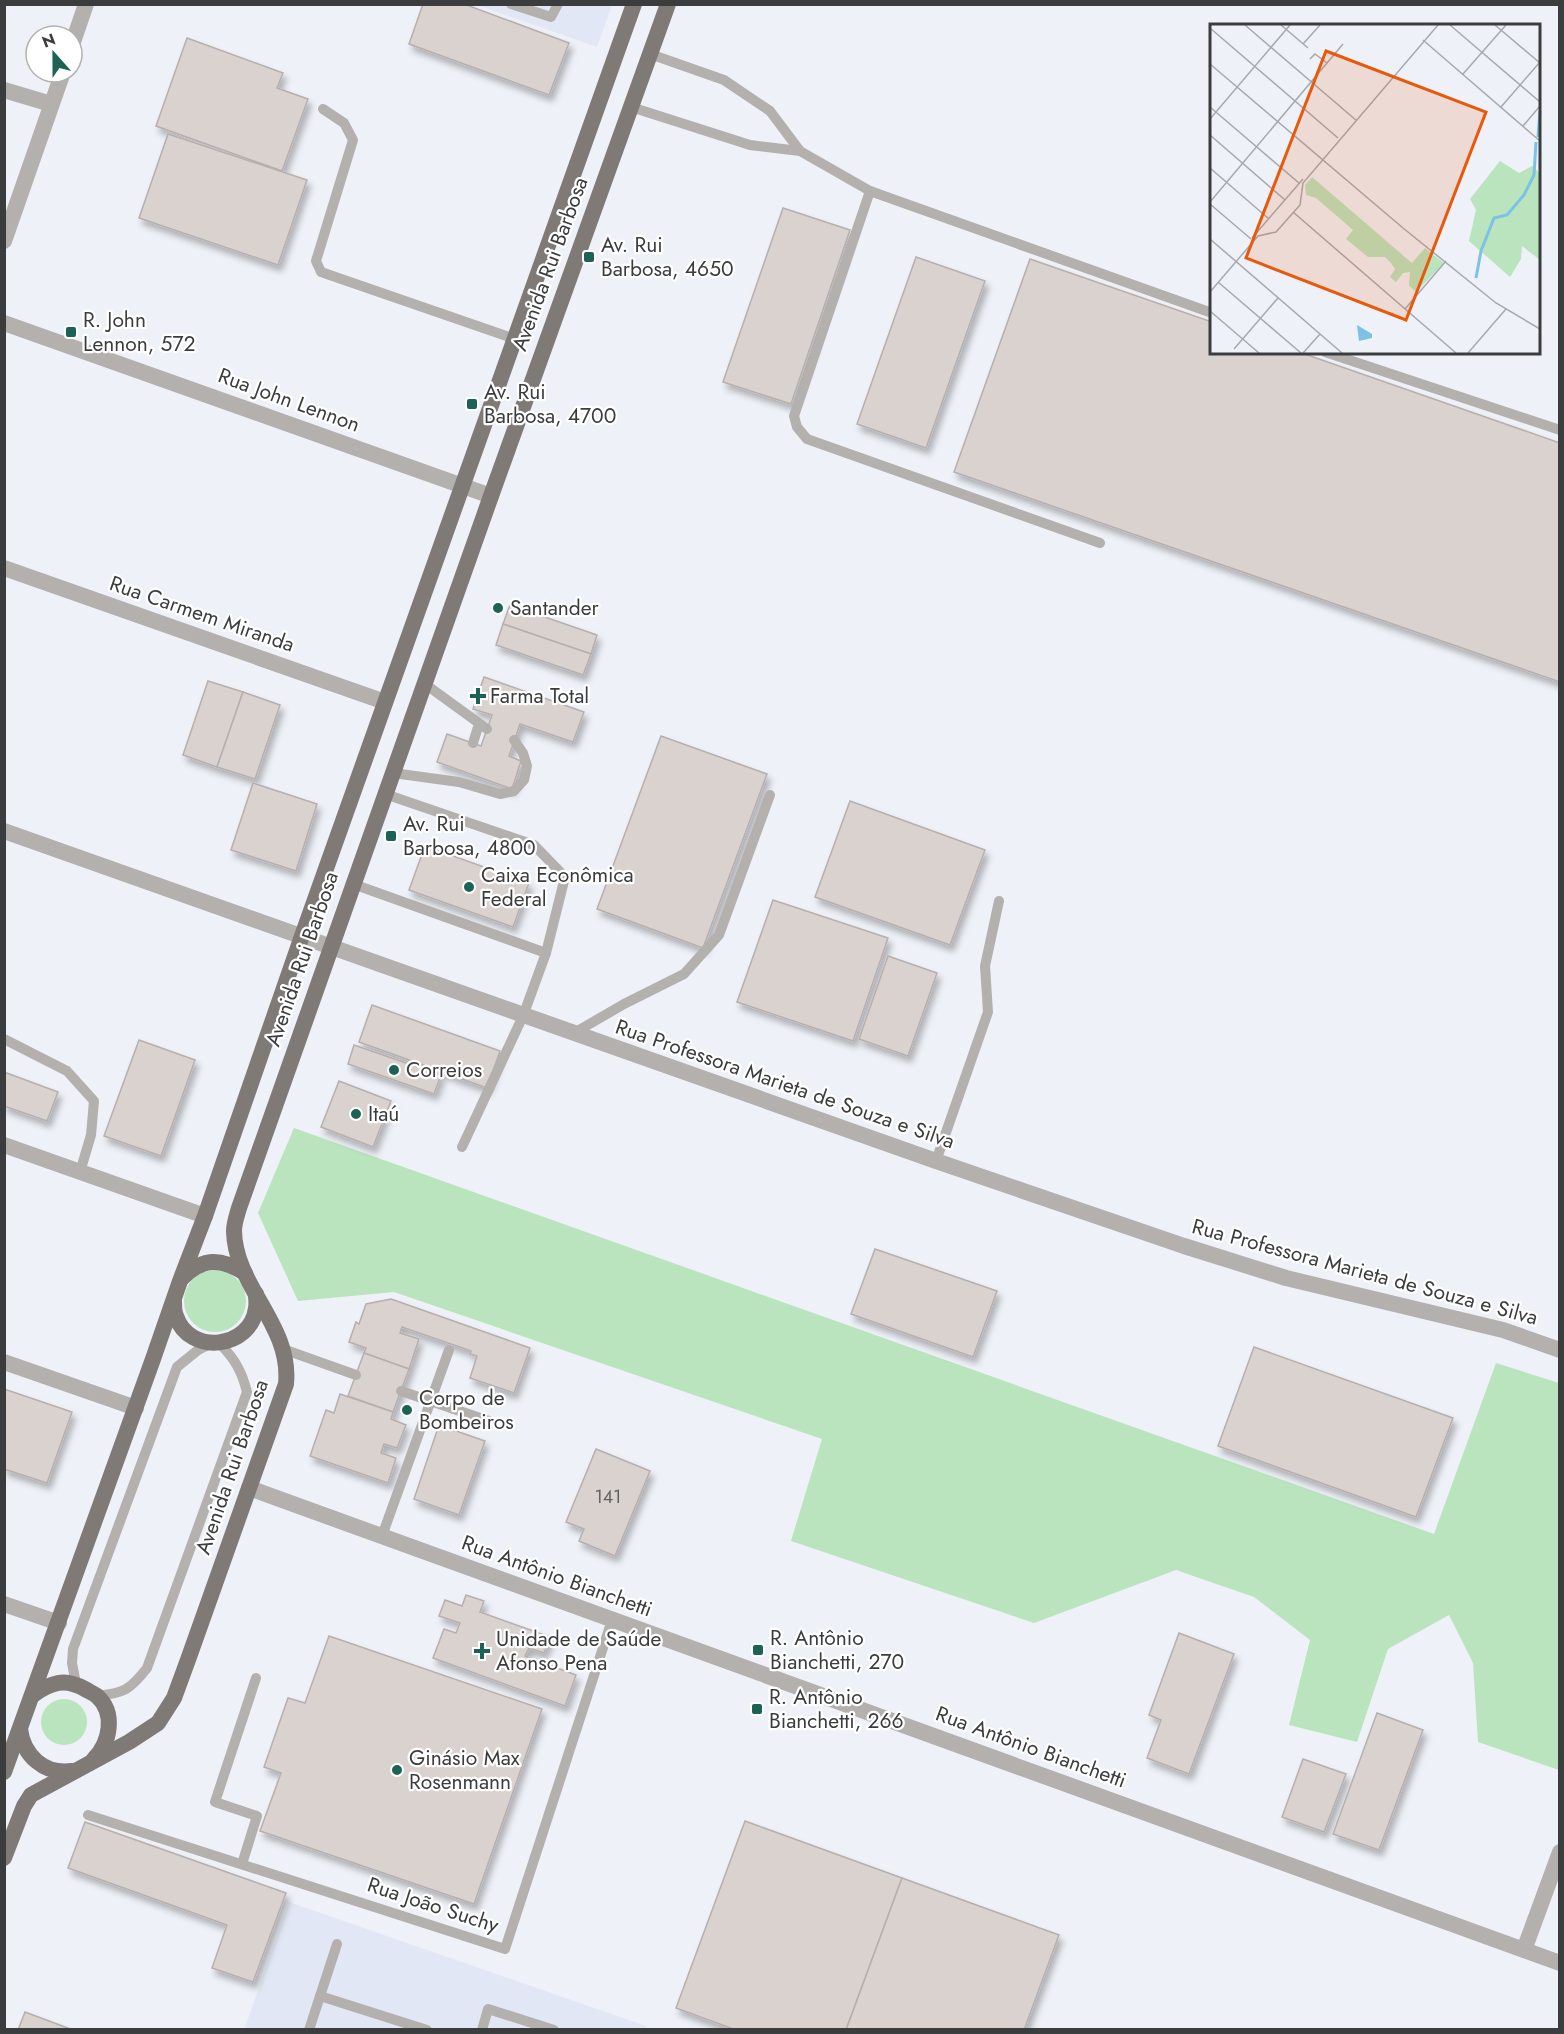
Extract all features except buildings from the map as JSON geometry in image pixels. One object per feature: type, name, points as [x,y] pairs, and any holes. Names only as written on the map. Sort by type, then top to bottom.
[{"type":"main road","name":"Avenida Rui Barbosa","points":[[4,1772],[205,1216],[302,936],[634,4]]},
{"type":"main road","name":"Avenida Rui Barbosa","points":[[4,1858],[24,1806],[31,1795],[158,1723],[167,1712],[183,1673],[286,1384],[287,1368],[283,1349],[245,1273],[237,1251],[234,1229],[239,1208],[330,946],[668,4]]},
{"type":"main road","points":[[180,1281],[193,1267],[210,1261],[229,1263],[245,1273]]},
{"type":"main road","points":[[173,1301],[176,1317],[183,1330],[195,1339],[215,1344],[237,1338],[250,1325],[256,1309],[255,1291]]},
{"type":"main road","points":[[33,1695],[46,1686],[61,1683],[76,1684],[97,1696],[104,1706],[109,1729],[101,1752],[93,1761]]},
{"type":"main road","points":[[20,1728],[25,1747],[37,1762],[56,1771],[76,1770]]},
{"type":"street","points":[[79,24],[86,4]]},
{"type":"street","points":[[4,241],[58,84]]},
{"type":"street","points":[[4,90],[51,104]]},
{"type":"street","name":"Rua John Lennon","points":[[4,323],[491,496]]},
{"type":"street","name":"Rua Carmem Miranda","points":[[4,568],[385,702]]},
{"type":"street","name":"Rua Professora Marieta de Souza e Silva","points":[[4,831],[936,1161],[1238,1263],[1346,1293],[1481,1324],[1560,1350]]},
{"type":"street","points":[[4,1145],[205,1216]]},
{"type":"street","points":[[4,1362],[136,1408]]},
{"type":"street","name":"Rua Antônio Bianchetti","points":[[249,1488],[1560,1963]]},
{"type":"street","points":[[4,1604],[58,1623]]},
{"type":"street","points":[[1524,1950],[1560,1852]]},
{"type":"lane","points":[[511,4],[551,17],[558,4]]},
{"type":"lane","points":[[650,54],[724,80],[770,111],[800,151],[870,192],[1210,312]]},
{"type":"lane","points":[[631,107],[750,146],[800,151]]},
{"type":"lane","points":[[323,109],[344,123],[353,140],[316,261],[321,272],[515,339]]},
{"type":"lane","points":[[870,192],[794,416],[797,427],[807,439],[1100,543]]},
{"type":"lane","points":[[1331,354],[1560,430]]},
{"type":"lane","points":[[425,684],[483,726],[473,743]]},
{"type":"lane","points":[[393,773],[461,777],[500,794],[514,791],[524,780],[527,766],[523,753],[514,740]]},
{"type":"lane","points":[[385,794],[534,845],[565,877],[546,953],[524,1016],[462,1148]]},
{"type":"lane","points":[[574,1034],[624,1004],[684,974],[719,935],[770,795]]},
{"type":"lane","points":[[353,884],[546,953]]},
{"type":"lane","points":[[936,1161],[988,1012],[985,966],[999,901]]},
{"type":"lane","points":[[4,1038],[67,1071],[94,1101],[91,1135],[80,1172]]},
{"type":"lane","points":[[76,1684],[72,1663],[73,1649],[177,1367],[198,1350],[215,1344],[233,1357],[242,1374],[247,1392],[147,1668],[135,1684],[117,1694],[97,1696]]},
{"type":"lane","points":[[283,1349],[356,1375]]},
{"type":"lane","points":[[382,1536],[449,1350]]},
{"type":"lane","points":[[401,1390],[489,1421]]},
{"type":"lane","name":"Rua João Suchy","points":[[88,1815],[505,1949],[612,1620]]},
{"type":"lane","points":[[242,1864],[257,1816],[215,1802],[256,1678]]},
{"type":"lane","points":[[309,2030],[337,1944]]},
{"type":"lane","points":[[320,1996],[427,2030]]},
{"type":"lane","points":[[482,2030],[488,2009],[554,2030]]},
{"type":"shaded area","points":[[477,5],[612,5],[597,47]]},
{"type":"shaded area","points":[[289,1902],[646,2026],[645,2030],[244,2030]]},
{"type":"green space","points":[[294,1128],[1434,1534],[1496,1363],[1559,1383],[1559,1770],[1478,1742],[1473,1663],[1449,1615],[1388,1649],[1357,1742],[1289,1725],[1310,1640],[1254,1597],[1176,1570],[1034,1623],[791,1541],[822,1439],[394,1292],[298,1301],[258,1213]]},
{"type":"green space","points":[[209,1270],[221,1270],[237,1279],[244,1289],[246,1301],[244,1313],[237,1323],[221,1332],[209,1332],[198,1327],[189,1318],[184,1307],[184,1295],[189,1284],[198,1275]]},
{"type":"green space","points":[[64,1699],[73,1700],[81,1705],[86,1713],[86,1731],[81,1739],[73,1744],[64,1745],[55,1744],[47,1739],[42,1731],[41,1722],[42,1713],[47,1705],[55,1700]]},
{"type":"place","name":"Av. Rui Barbosa, 4650","points":[[589,257]]},
{"type":"place","name":"R. John Lennon, 572","points":[[71,332]]},
{"type":"place","name":"Av. Rui Barbosa, 4700","points":[[472,404]]},
{"type":"place","name":"Santander","points":[[498,608]]},
{"type":"place","name":"Farma Total","points":[[478,696]]},
{"type":"place","name":"Av. Rui Barbosa, 4800","points":[[391,836]]},
{"type":"place","name":"Caixa Econômica Federal","points":[[469,887]]},
{"type":"place","name":"Correios","points":[[394,1070]]},
{"type":"place","name":"Itaú","points":[[356,1114]]},
{"type":"place","name":"Corpo de Bombeiros","points":[[407,1410]]},
{"type":"place","name":"R. Antônio Bianchetti, 270","points":[[758,1650]]},
{"type":"place","name":"Unidade de Saúde Afonso Pena","points":[[482,1651]]},
{"type":"place","name":"R. Antônio Bianchetti, 266","points":[[757,1709]]},
{"type":"place","name":"Ginásio Max Rosenmann","points":[[397,1770]]}]
